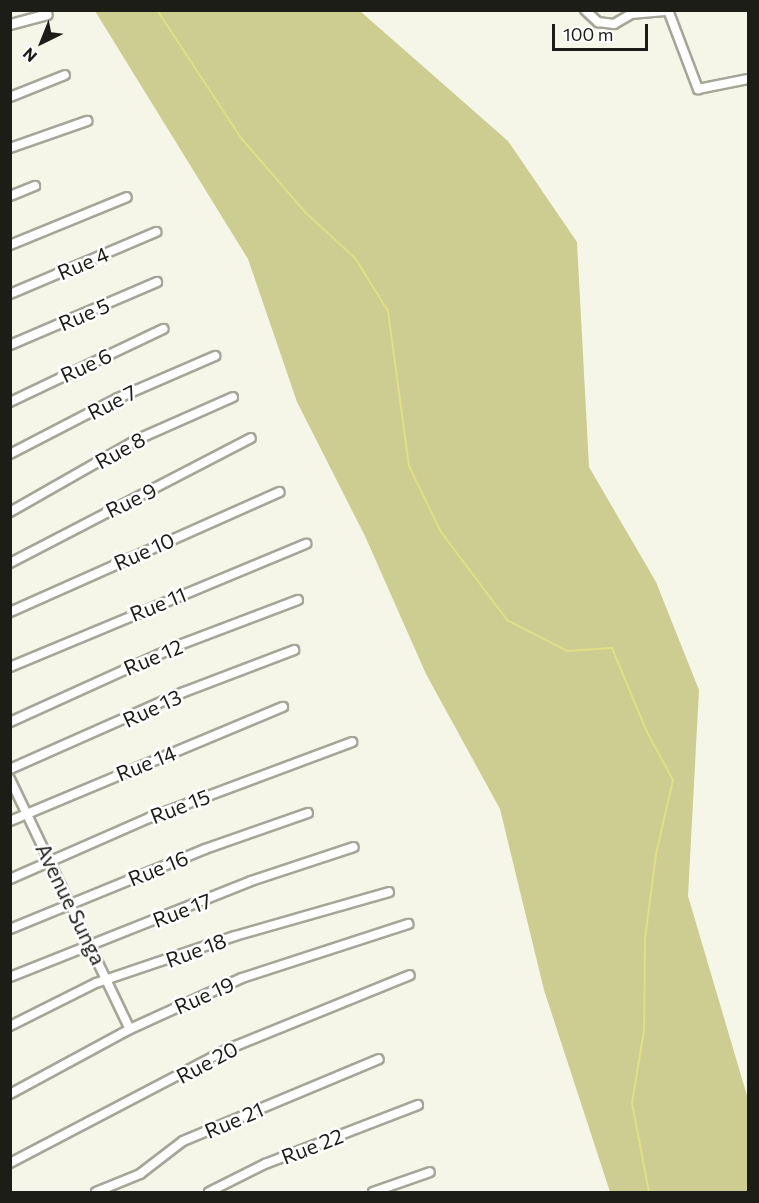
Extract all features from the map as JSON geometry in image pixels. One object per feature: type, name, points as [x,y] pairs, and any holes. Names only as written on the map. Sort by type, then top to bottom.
[{"type":"street","points":[[585,10],[598,22],[614,24],[631,14],[668,11],[698,89],[748,79]]},
{"type":"street","points":[[10,24],[47,14]]},
{"type":"street","points":[[10,97],[65,75]]},
{"type":"street","points":[[10,148],[87,121]]},
{"type":"street","points":[[10,196],[35,186]]},
{"type":"street","points":[[10,245],[127,197]]},
{"type":"street","name":"Rue 4","points":[[10,294],[156,232]]},
{"type":"street","name":"Rue 5","points":[[10,345],[157,282]]},
{"type":"street","name":"Rue 6","points":[[10,402],[163,329]]},
{"type":"street","name":"Rue 7","points":[[10,454],[118,398],[215,356]]},
{"type":"street","name":"Rue 8","points":[[10,512],[136,440],[233,398]]},
{"type":"street","name":"Rue 9","points":[[10,563],[251,438]]},
{"type":"street","name":"Rue 10","points":[[10,612],[279,492]]},
{"type":"street","name":"Rue 11","points":[[10,667],[306,544]]},
{"type":"street","name":"Rue 12","points":[[10,722],[182,644],[298,600]]},
{"type":"street","name":"Rue 13","points":[[10,769],[184,692],[294,650]]},
{"type":"street","name":"Rue 14","points":[[10,821],[283,707]]},
{"type":"street","name":"Rue 15","points":[[10,879],[51,860],[352,742]]},
{"type":"street","name":"Avenue Sunga","points":[[10,779],[73,905],[130,1029]]},
{"type":"street","name":"Rue 16","points":[[10,929],[206,849],[308,813]]},
{"type":"street","name":"Rue 17","points":[[10,978],[251,881],[354,847]]},
{"type":"street","name":"Rue 18","points":[[10,1026],[96,983],[108,981],[235,936],[389,892]]},
{"type":"street","name":"Rue 19","points":[[10,1094],[130,1029],[242,978],[408,924]]},
{"type":"street","name":"Rue 20","points":[[10,1163],[228,1049],[410,975]]},
{"type":"street","name":"Rue 21","points":[[96,1192],[140,1174],[183,1141],[379,1059]]},
{"type":"street","name":"Rue 22","points":[[209,1192],[265,1164],[418,1105]]},
{"type":"street","points":[[374,1192],[430,1172]]},
{"type":"green space","points":[[95,11],[360,11],[508,141],[577,242],[589,467],[656,582],[699,690],[688,896],[748,1099],[748,1192],[610,1192],[544,990],[500,809],[426,674],[365,536],[297,402],[248,259]]},
{"type":"waterway","points":[[157,10],[241,138],[306,213],[355,258],[388,311],[409,466],[441,532],[507,620],[567,651],[612,648],[647,732],[673,780],[656,854],[645,939],[644,1030],[632,1103],[649,1192]]}]
